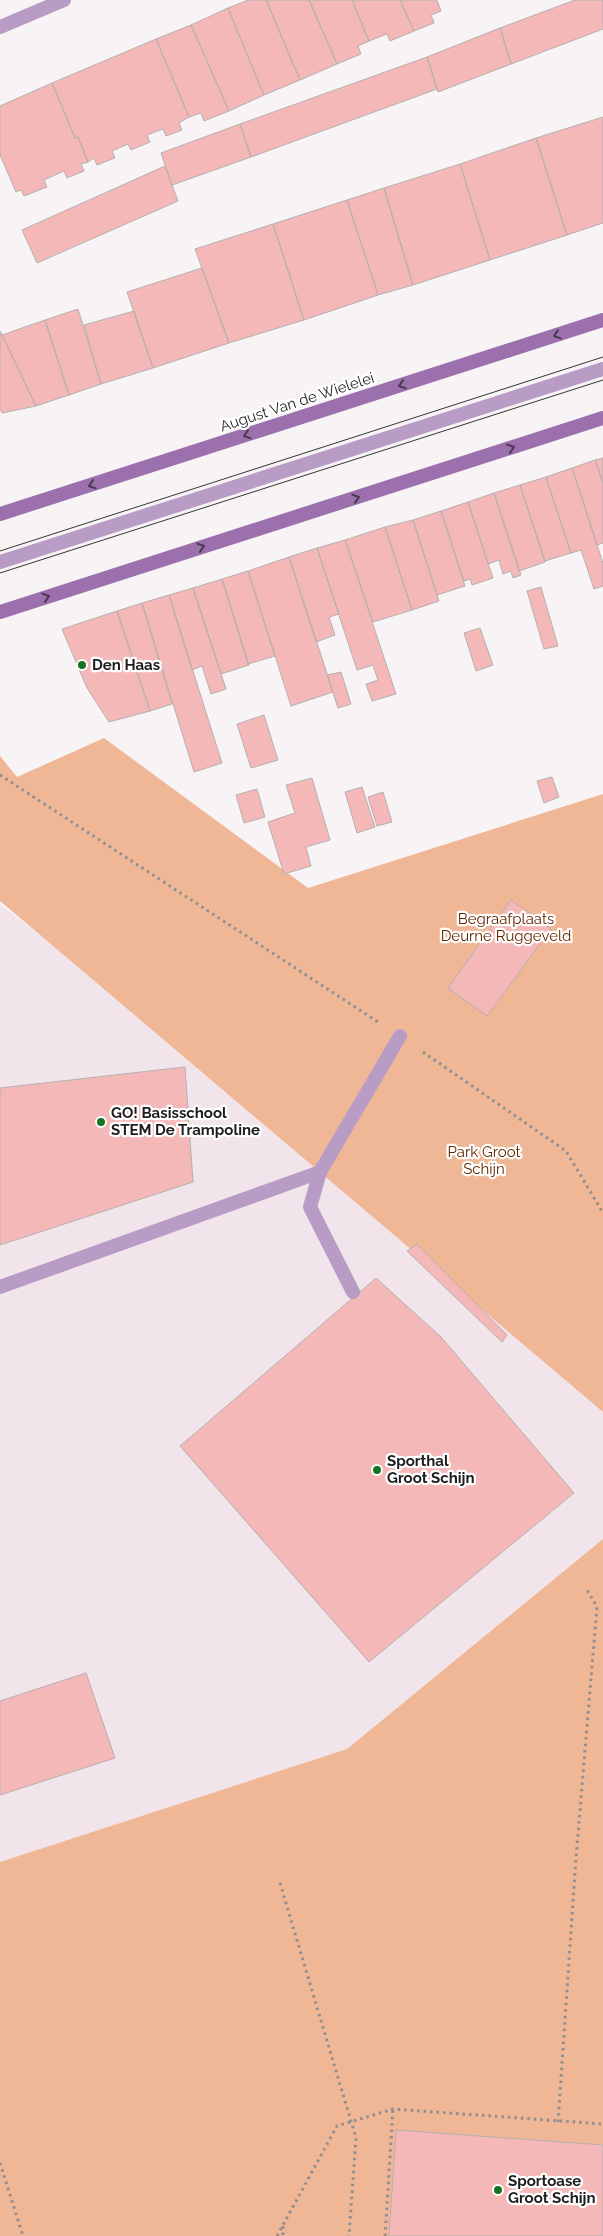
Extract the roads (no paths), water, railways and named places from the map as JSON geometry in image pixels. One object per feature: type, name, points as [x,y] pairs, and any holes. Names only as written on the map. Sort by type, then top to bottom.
[{"type":"main road","name":"August Van de Wielelei","points":[[0,514],[603,320]]},
{"type":"main road","points":[[0,612],[603,418]]},
{"type":"street","points":[[0,27],[64,0]]},
{"type":"street","points":[[0,562],[603,369]]},
{"type":"street","points":[[353,1292],[310,1206],[320,1172],[400,1036]]},
{"type":"street","points":[[0,1287],[320,1172]]},
{"type":"tram line","points":[[0,551],[603,357]]},
{"type":"tram line","points":[[0,573],[603,380]]},
{"type":"place","name":"Den Haas","points":[[82,665]]},
{"type":"place","name":"GO! Basisschool STEM De Trampoline","points":[[101,1122]]},
{"type":"place","name":"Sporthal Groot Schijn","points":[[377,1470]]},
{"type":"place","name":"Sportoase Groot Schijn","points":[[498,2190]]},
{"type":"park label","name":"Begraafplaats Deurne Ruggeveld","points":[[506,928]]},
{"type":"park label","name":"Park Groot Schijn","points":[[484,1160]]}]
